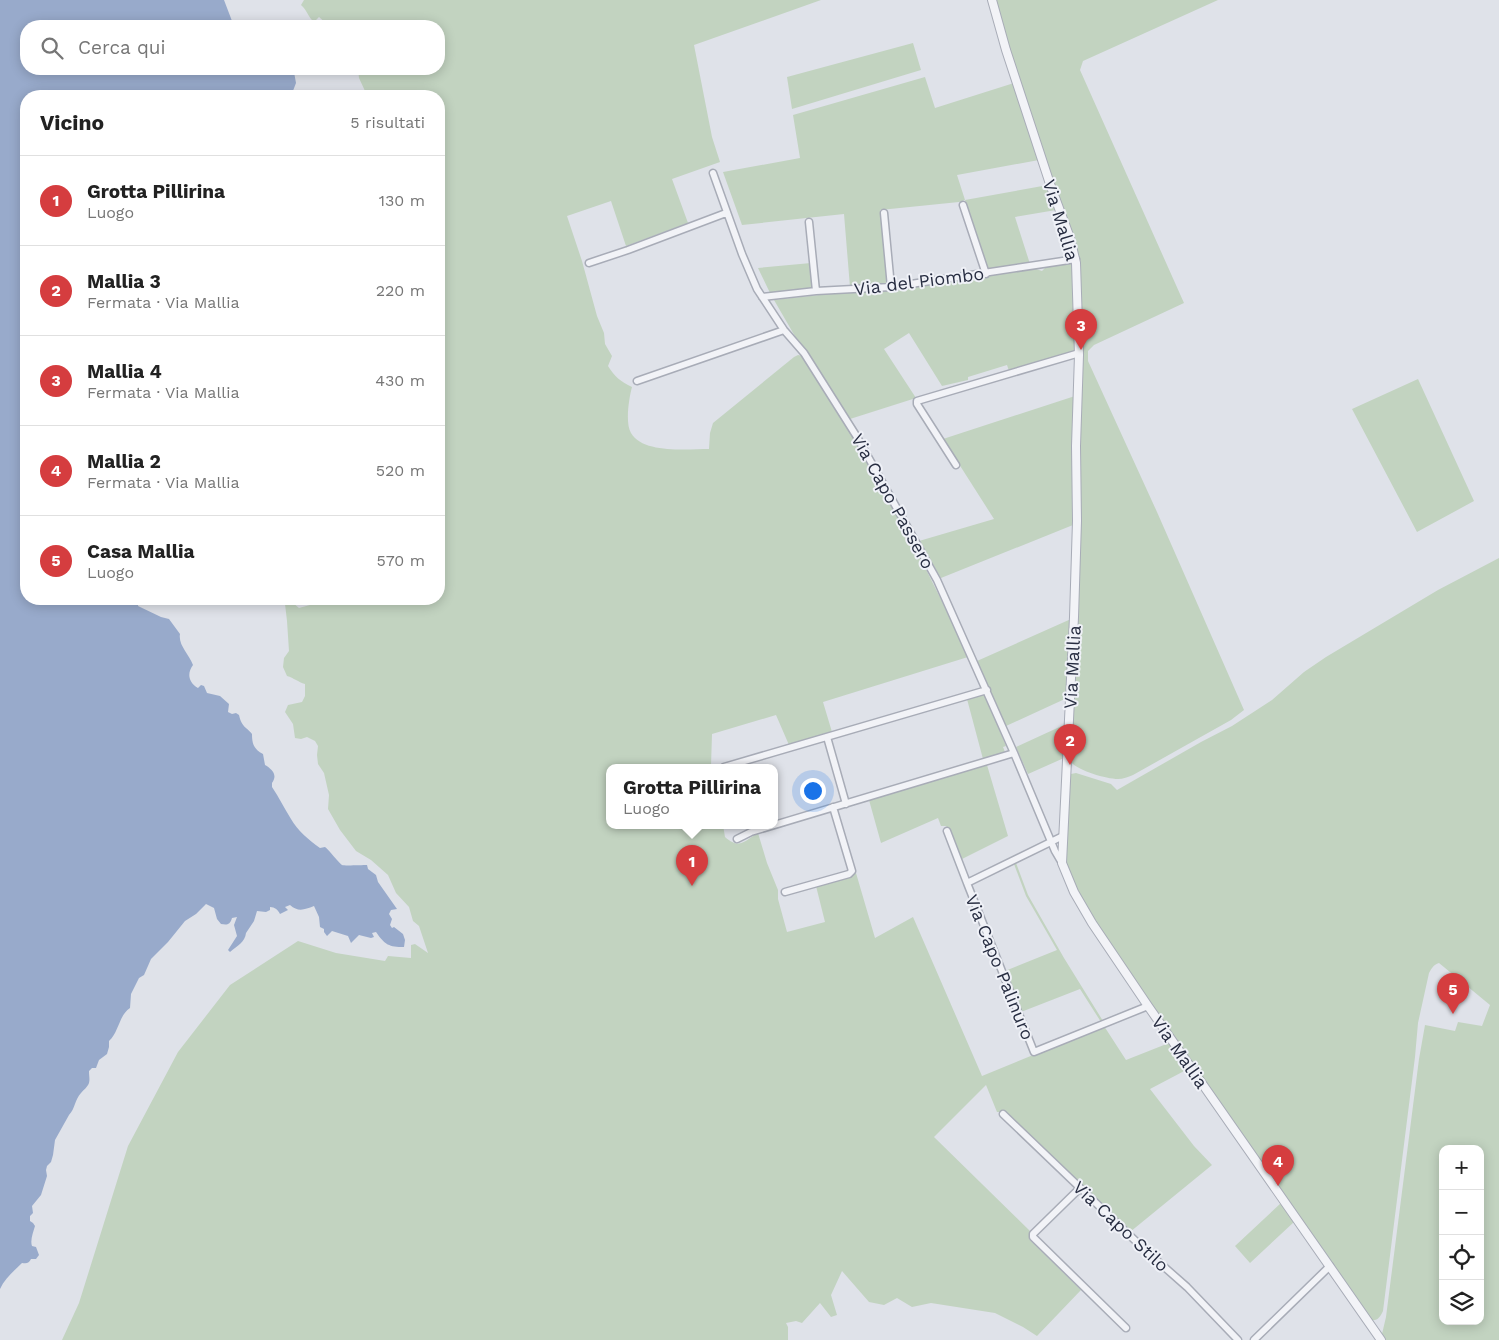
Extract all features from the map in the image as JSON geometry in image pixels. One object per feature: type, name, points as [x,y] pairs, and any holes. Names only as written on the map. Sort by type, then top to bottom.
[{"type":"street","name":"Via Mallia","points":[[992,0],[1006,50],[1076,259],[1079,354],[1076,446],[1077,521],[1062,863],[1074,892],[1092,923],[1381,1340]]},
{"type":"street","name":"Via Capo Passero","points":[[713,173],[742,254],[762,297],[784,330],[804,353],[857,437],[937,580],[1014,753],[1051,842],[1062,863]]},
{"type":"street","points":[[964,205],[986,274]]},
{"type":"street","points":[[588,263],[726,213]]},
{"type":"street","points":[[884,213],[891,287]]},
{"type":"street","points":[[809,222],[816,292]]},
{"type":"street","name":"Via del Piombo","points":[[762,297],[891,287],[1076,259]]},
{"type":"street","points":[[637,381],[784,330]]},
{"type":"street","points":[[956,465],[917,404],[917,401],[1079,354]]},
{"type":"street","points":[[734,764],[986,690]]},
{"type":"street","points":[[827,737],[846,804]]},
{"type":"street","points":[[778,824],[1014,753]]},
{"type":"street","points":[[785,892],[849,874],[852,871],[833,807]]},
{"type":"street","points":[[737,839],[761,829]]},
{"type":"street","points":[[947,831],[967,883]]},
{"type":"street","name":"Via Capo Palinuro","points":[[1063,836],[967,883],[1034,1052],[1148,1006]]},
{"type":"street","name":"Via Capo Stilo","points":[[1003,1114],[1186,1287],[1238,1340]]},
{"type":"street","points":[[1080,1188],[1032,1237],[1126,1328]]},
{"type":"street","points":[[1254,1340],[1330,1266]]},
{"type":"green space","points":[[304,0],[821,0],[694,45],[712,137],[720,162],[672,179],[688,223],[626,246],[611,201],[567,216],[597,316],[604,333],[605,344],[612,356],[608,366],[618,378],[632,387],[628,423],[631,433],[637,440],[655,447],[667,449],[709,449],[713,423],[794,357],[798,355],[803,356],[891,503],[931,579],[968,657],[823,702],[832,732],[789,745],[776,715],[712,734],[711,764],[606,764],[606,829],[724,829],[725,837],[738,844],[758,833],[778,890],[778,899],[787,932],[825,922],[816,886],[851,877],[856,873],[875,938],[913,917],[982,1076],[1104,1026],[1126,1060],[1169,1043],[1188,1069],[1150,1089],[1194,1146],[1212,1165],[1130,1232],[1005,1112],[997,1112],[986,1085],[934,1137],[1030,1231],[1029,1239],[1081,1290],[1037,1336],[995,1313],[931,1303],[912,1307],[897,1298],[884,1305],[869,1302],[842,1271],[831,1295],[837,1315],[831,1317],[820,1303],[802,1323],[796,1321],[786,1323],[788,1327],[788,1340],[62,1340],[79,1303],[128,1146],[178,1052],[230,985],[298,941],[336,953],[385,961],[388,956],[411,958],[411,945],[415,944],[428,953],[419,926],[413,921],[409,907],[396,893],[388,875],[371,860],[356,851],[340,830],[328,809],[329,795],[324,773],[318,764],[318,746],[315,741],[307,737],[295,738],[293,724],[285,712],[288,705],[302,702],[305,696],[305,684],[287,676],[283,667],[284,658],[289,651],[285,605],[295,605],[299,608],[310,605],[445,605],[445,90],[365,90],[359,75],[445,75],[445,20],[322,20],[319,17],[316,20],[312,20],[301,5]]},
{"type":"green space","points":[[995,0],[1218,0],[1083,61],[1080,70],[1184,303],[1094,345],[1088,351],[1088,361],[1244,710],[1231,720],[1133,775],[1122,779],[1099,776],[1078,768],[1070,761],[1083,349],[1079,258],[1011,54]]},
{"type":"green space","points":[[913,43],[921,70],[792,109],[787,77]]},
{"type":"green space","points":[[925,77],[935,108],[1014,83],[1039,160],[957,175],[965,200],[959,202],[880,210],[888,281],[886,284],[850,287],[844,214],[742,225],[723,172],[800,158],[793,115]]},
{"type":"green space","points":[[1048,185],[1056,210],[1015,217],[1030,264],[989,270],[965,200]]},
{"type":"green space","points":[[811,263],[813,289],[770,293],[758,268]]},
{"type":"green space","points":[[1072,263],[1076,351],[1009,371],[1007,365],[968,377],[968,380],[942,386],[909,333],[884,349],[916,398],[850,419],[804,347],[796,338],[774,300],[884,290],[1036,269],[1042,271],[1046,267]]},
{"type":"green space","points":[[1418,379],[1474,501],[1417,532],[1352,409]]},
{"type":"green space","points":[[1075,396],[1073,525],[941,578],[919,541],[994,519],[943,439]]},
{"type":"green space","points":[[1499,558],[1499,1340],[1386,1340],[1382,1334],[1386,1317],[1425,1025],[1455,1031],[1458,1022],[1482,1026],[1490,1005],[1439,963],[1429,973],[1418,1023],[1383,1311],[1378,1318],[1371,1320],[1126,968],[1088,909],[1070,875],[1066,861],[1069,780],[1071,774],[1076,773],[1111,784],[1117,790],[1232,726],[1272,700],[1304,672],[1438,590]]},
{"type":"green space","points":[[1071,619],[1067,698],[1006,726],[977,661]]},
{"type":"green space","points":[[985,695],[1006,746],[1003,747],[1005,752],[983,759],[967,699]]},
{"type":"green space","points":[[1066,724],[1064,758],[1028,774],[1016,747]]},
{"type":"green space","points":[[987,765],[1008,836],[962,859],[951,831],[946,826],[941,826],[938,818],[881,843],[869,800]]},
{"type":"green space","points":[[1016,863],[1028,895],[1103,1021],[1101,1022],[1080,989],[1021,1012],[1005,971],[1057,950],[1026,896],[1014,864]]},
{"type":"green space","points":[[1281,1203],[1294,1222],[1250,1263],[1235,1246]]},
{"type":"water","points":[[0,0],[224,0],[232,20],[20,20],[20,75],[295,75],[296,83],[293,90],[20,90],[20,605],[138,605],[169,619],[180,634],[182,646],[193,665],[189,674],[190,680],[198,688],[201,685],[204,686],[207,693],[220,696],[229,704],[228,712],[239,715],[243,725],[252,734],[254,746],[263,754],[265,765],[273,772],[274,780],[272,787],[294,823],[304,835],[320,848],[325,847],[342,865],[367,865],[368,869],[376,875],[378,882],[397,909],[391,910],[389,914],[392,919],[390,925],[403,934],[405,940],[404,947],[391,946],[382,940],[376,932],[372,933],[374,937],[371,938],[359,935],[351,943],[348,936],[332,931],[327,936],[324,929],[320,927],[319,917],[314,906],[301,910],[290,905],[285,907],[288,910],[280,914],[272,907],[266,912],[257,911],[244,939],[230,952],[228,950],[237,936],[234,925],[237,917],[232,918],[228,924],[221,924],[217,919],[214,908],[206,904],[185,921],[151,959],[144,975],[139,978],[131,994],[130,1008],[123,1015],[109,1041],[107,1054],[99,1060],[96,1068],[92,1068],[89,1071],[88,1085],[79,1095],[73,1110],[55,1140],[53,1155],[51,1162],[47,1166],[47,1176],[41,1195],[32,1206],[33,1213],[30,1216],[30,1221],[35,1226],[31,1244],[36,1247],[39,1255],[36,1259],[22,1263],[7,1278],[0,1289]]},
{"type":"place","name":"Mallia 4","points":[[1081,350]]},
{"type":"place","name":"Mallia 3","points":[[1070,765]]},
{"type":"place","name":"Grotta Pillirina","points":[[692,886]]},
{"type":"place","name":"Casa Mallia","points":[[1453,1014]]},
{"type":"place","name":"Mallia 2","points":[[1278,1186]]}]
